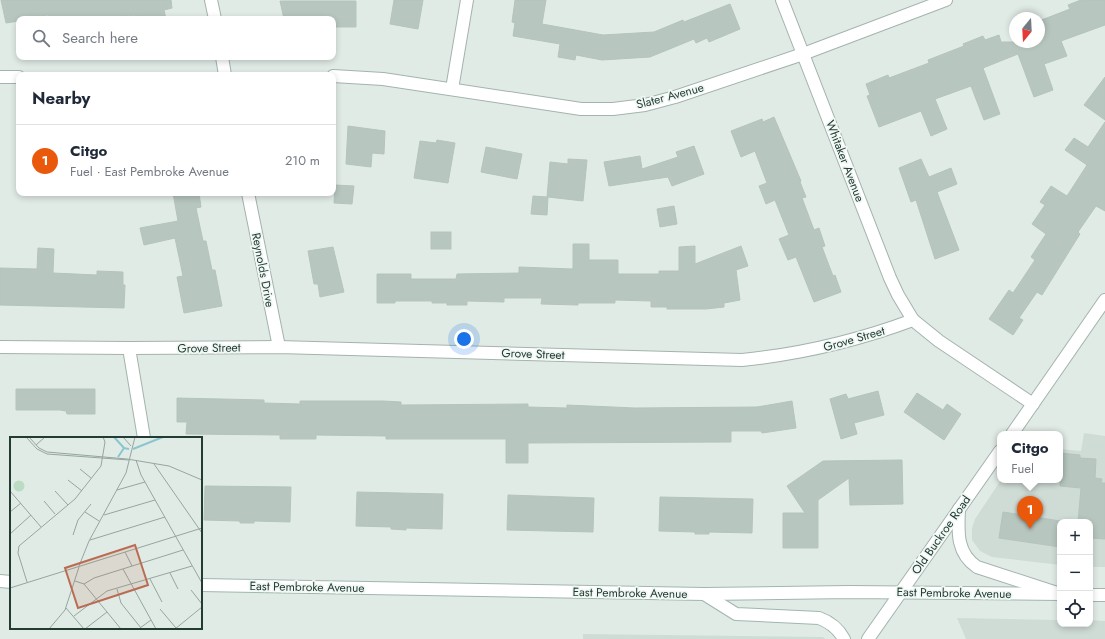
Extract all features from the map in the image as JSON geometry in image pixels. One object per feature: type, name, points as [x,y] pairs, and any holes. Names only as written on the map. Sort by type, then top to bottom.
[{"type":"street","points":[[211,0],[214,16]]},
{"type":"street","points":[[452,89],[466,0]]},
{"type":"street","name":"Whitaker Avenue","points":[[782,0],[890,278],[913,320]]},
{"type":"street","name":"Slater Avenue","points":[[336,76],[383,79],[581,109],[613,109],[645,105],[675,97],[803,54],[946,0]]},
{"type":"street","points":[[222,60],[224,72]]},
{"type":"street","points":[[0,77],[16,77]]},
{"type":"street","name":"Reynolds Drive","points":[[249,196],[279,347]]},
{"type":"street","points":[[1014,431],[1105,300]]},
{"type":"street","points":[[913,320],[939,341],[1033,404]]},
{"type":"street","name":"Grove Street","points":[[0,347],[279,347],[742,360],[785,356],[826,347],[875,334],[913,320]]},
{"type":"street","points":[[129,348],[144,437]]},
{"type":"street","name":"Old Buckroe Road","points":[[868,639],[997,455]]},
{"type":"street","points":[[958,509],[959,542],[964,555],[970,563],[977,567],[1057,593]]},
{"type":"street","points":[[0,581],[10,582]]},
{"type":"street","name":"East Pembroke Avenue","points":[[202,585],[704,594],[901,592],[1057,594]]},
{"type":"street","points":[[704,594],[736,614],[819,618],[829,622],[838,630],[844,639]]},
{"type":"street","points":[[1093,595],[1105,595]]},
{"type":"shaded area","points":[[1084,433],[1105,436],[1105,567],[1093,567],[1093,519],[1057,519],[1057,565],[992,557],[980,551],[972,540],[972,528],[975,519],[999,483],[1063,483],[1063,449],[1081,451]]},
{"type":"shaded area","points":[[957,618],[1057,620],[1057,627],[1093,627],[1093,620],[1105,621],[1105,639],[966,639]]},
{"type":"shaded area","points":[[583,634],[823,637],[825,639],[583,639]]},
{"type":"building","points":[[1,0],[171,0],[172,8],[164,10],[165,16],[16,16],[16,21],[6,23]]},
{"type":"building","points":[[394,0],[423,0],[418,29],[390,24]]},
{"type":"building","points":[[515,0],[546,0],[542,24],[603,35],[654,32],[683,20],[684,22],[730,4],[740,29],[709,42],[707,38],[696,43],[694,39],[650,57],[602,60],[576,55],[575,60],[558,57],[560,44],[513,36],[515,23],[512,22]]},
{"type":"building","points":[[1081,0],[1105,0],[1105,25],[1061,41],[1067,56],[1044,64],[1053,90],[1034,97],[1018,54],[983,68],[1000,114],[984,120],[971,86],[935,99],[947,129],[931,136],[921,111],[879,127],[867,96],[870,95],[866,84],[888,75],[889,78],[929,63],[928,60],[964,46],[963,44],[983,36],[985,40],[999,35],[1001,42],[1009,42],[1009,48],[1045,48],[1045,19],[1070,9],[1068,5]]},
{"type":"building","points":[[280,1],[356,1],[356,27],[336,27],[336,16],[283,16]]},
{"type":"building","points":[[1105,77],[1105,120],[1084,105]]},
{"type":"building","points":[[774,117],[801,181],[800,182],[806,197],[802,198],[814,230],[819,228],[825,246],[822,247],[841,292],[814,302],[796,257],[788,260],[779,239],[789,235],[775,200],[766,204],[759,186],[767,183],[755,151],[741,157],[731,131],[762,119],[763,122]]},
{"type":"building","points":[[1105,122],[1105,211],[1096,206],[1078,232],[1080,234],[1042,295],[1037,292],[1019,318],[1023,320],[1013,335],[989,319],[1009,290],[1013,293],[1035,260],[1031,257],[1046,234],[1032,224],[1045,205],[1040,202],[1051,186],[1067,196],[1087,165],[1065,150],[1074,138],[1088,147]]},
{"type":"building","points":[[348,126],[385,131],[384,154],[372,153],[371,167],[346,164]]},
{"type":"building","points":[[437,140],[455,143],[448,183],[414,178],[420,141],[436,143]]},
{"type":"building","points":[[694,146],[704,174],[672,186],[668,177],[609,186],[604,162],[640,156],[642,169],[678,157],[676,152]]},
{"type":"building","points":[[486,147],[522,154],[517,179],[481,172]]},
{"type":"building","points":[[568,159],[587,160],[583,201],[548,197],[547,215],[531,214],[533,196],[547,197],[550,162],[568,164]]},
{"type":"building","points":[[921,159],[929,177],[951,168],[957,184],[937,192],[959,250],[935,259],[916,200],[911,202],[899,168]]},
{"type":"building","points":[[336,185],[354,186],[352,204],[334,203],[334,196],[336,196]]},
{"type":"building","points":[[174,196],[199,196],[201,207],[196,208],[203,241],[206,241],[212,270],[215,270],[222,306],[184,313],[177,277],[183,276],[175,238],[144,245],[140,228],[178,221]]},
{"type":"building","points":[[674,206],[677,224],[660,227],[657,209]]},
{"type":"building","points":[[431,232],[451,232],[451,249],[431,249]]},
{"type":"building","points":[[573,244],[589,244],[589,260],[618,260],[618,274],[659,274],[659,271],[679,271],[679,247],[695,246],[695,264],[741,246],[748,266],[736,270],[740,300],[724,303],[724,307],[706,309],[667,309],[667,307],[651,307],[651,301],[615,300],[615,303],[578,303],[578,305],[541,304],[542,298],[504,298],[504,302],[467,301],[467,305],[447,305],[447,303],[432,303],[432,301],[395,301],[395,303],[377,303],[377,274],[411,274],[411,279],[456,279],[457,274],[519,273],[519,267],[573,269]]},
{"type":"building","points":[[333,247],[344,292],[320,297],[318,284],[314,284],[308,251]]},
{"type":"building","points":[[38,248],[54,249],[53,273],[97,275],[97,271],[123,272],[123,285],[125,285],[124,308],[0,305],[0,268],[37,269]]},
{"type":"building","points":[[16,389],[95,389],[95,414],[67,414],[66,411],[60,410],[16,410]]},
{"type":"building","points":[[878,391],[884,415],[854,423],[857,434],[841,439],[830,399],[846,394],[848,399]]},
{"type":"building","points":[[917,393],[943,410],[947,404],[961,414],[944,440],[904,412]]},
{"type":"building","points":[[177,398],[264,400],[264,403],[300,404],[300,401],[383,401],[401,402],[401,405],[528,404],[528,407],[567,408],[567,405],[635,408],[757,407],[792,401],[796,428],[762,433],[761,431],[731,431],[731,442],[528,443],[528,463],[506,463],[506,439],[386,439],[386,436],[316,435],[316,439],[280,439],[280,435],[186,434],[187,422],[177,422]]},
{"type":"building","points":[[1063,453],[1080,455],[1080,458],[1096,459],[1095,478],[1102,479],[1101,483],[1105,483],[1105,539],[1093,538],[1093,519],[1078,519],[1081,488],[1060,486],[1060,483],[1063,483]]},
{"type":"building","points":[[902,460],[903,504],[850,505],[849,478],[818,500],[818,548],[783,548],[783,513],[805,513],[787,486],[823,461]]},
{"type":"building","points":[[205,486],[291,487],[290,522],[254,521],[254,523],[240,523],[240,521],[204,520]]},
{"type":"building","points":[[357,492],[443,494],[442,529],[406,528],[406,530],[391,529],[391,527],[356,526]]},
{"type":"building","points":[[508,495],[594,498],[593,532],[507,530]]},
{"type":"building","points":[[660,497],[753,499],[752,533],[709,532],[709,534],[695,534],[695,532],[659,531]]},
{"type":"building","points":[[1003,512],[1057,521],[1057,547],[999,538]]},
{"type":"place","name":"Citgo","points":[[1030,529]]}]
